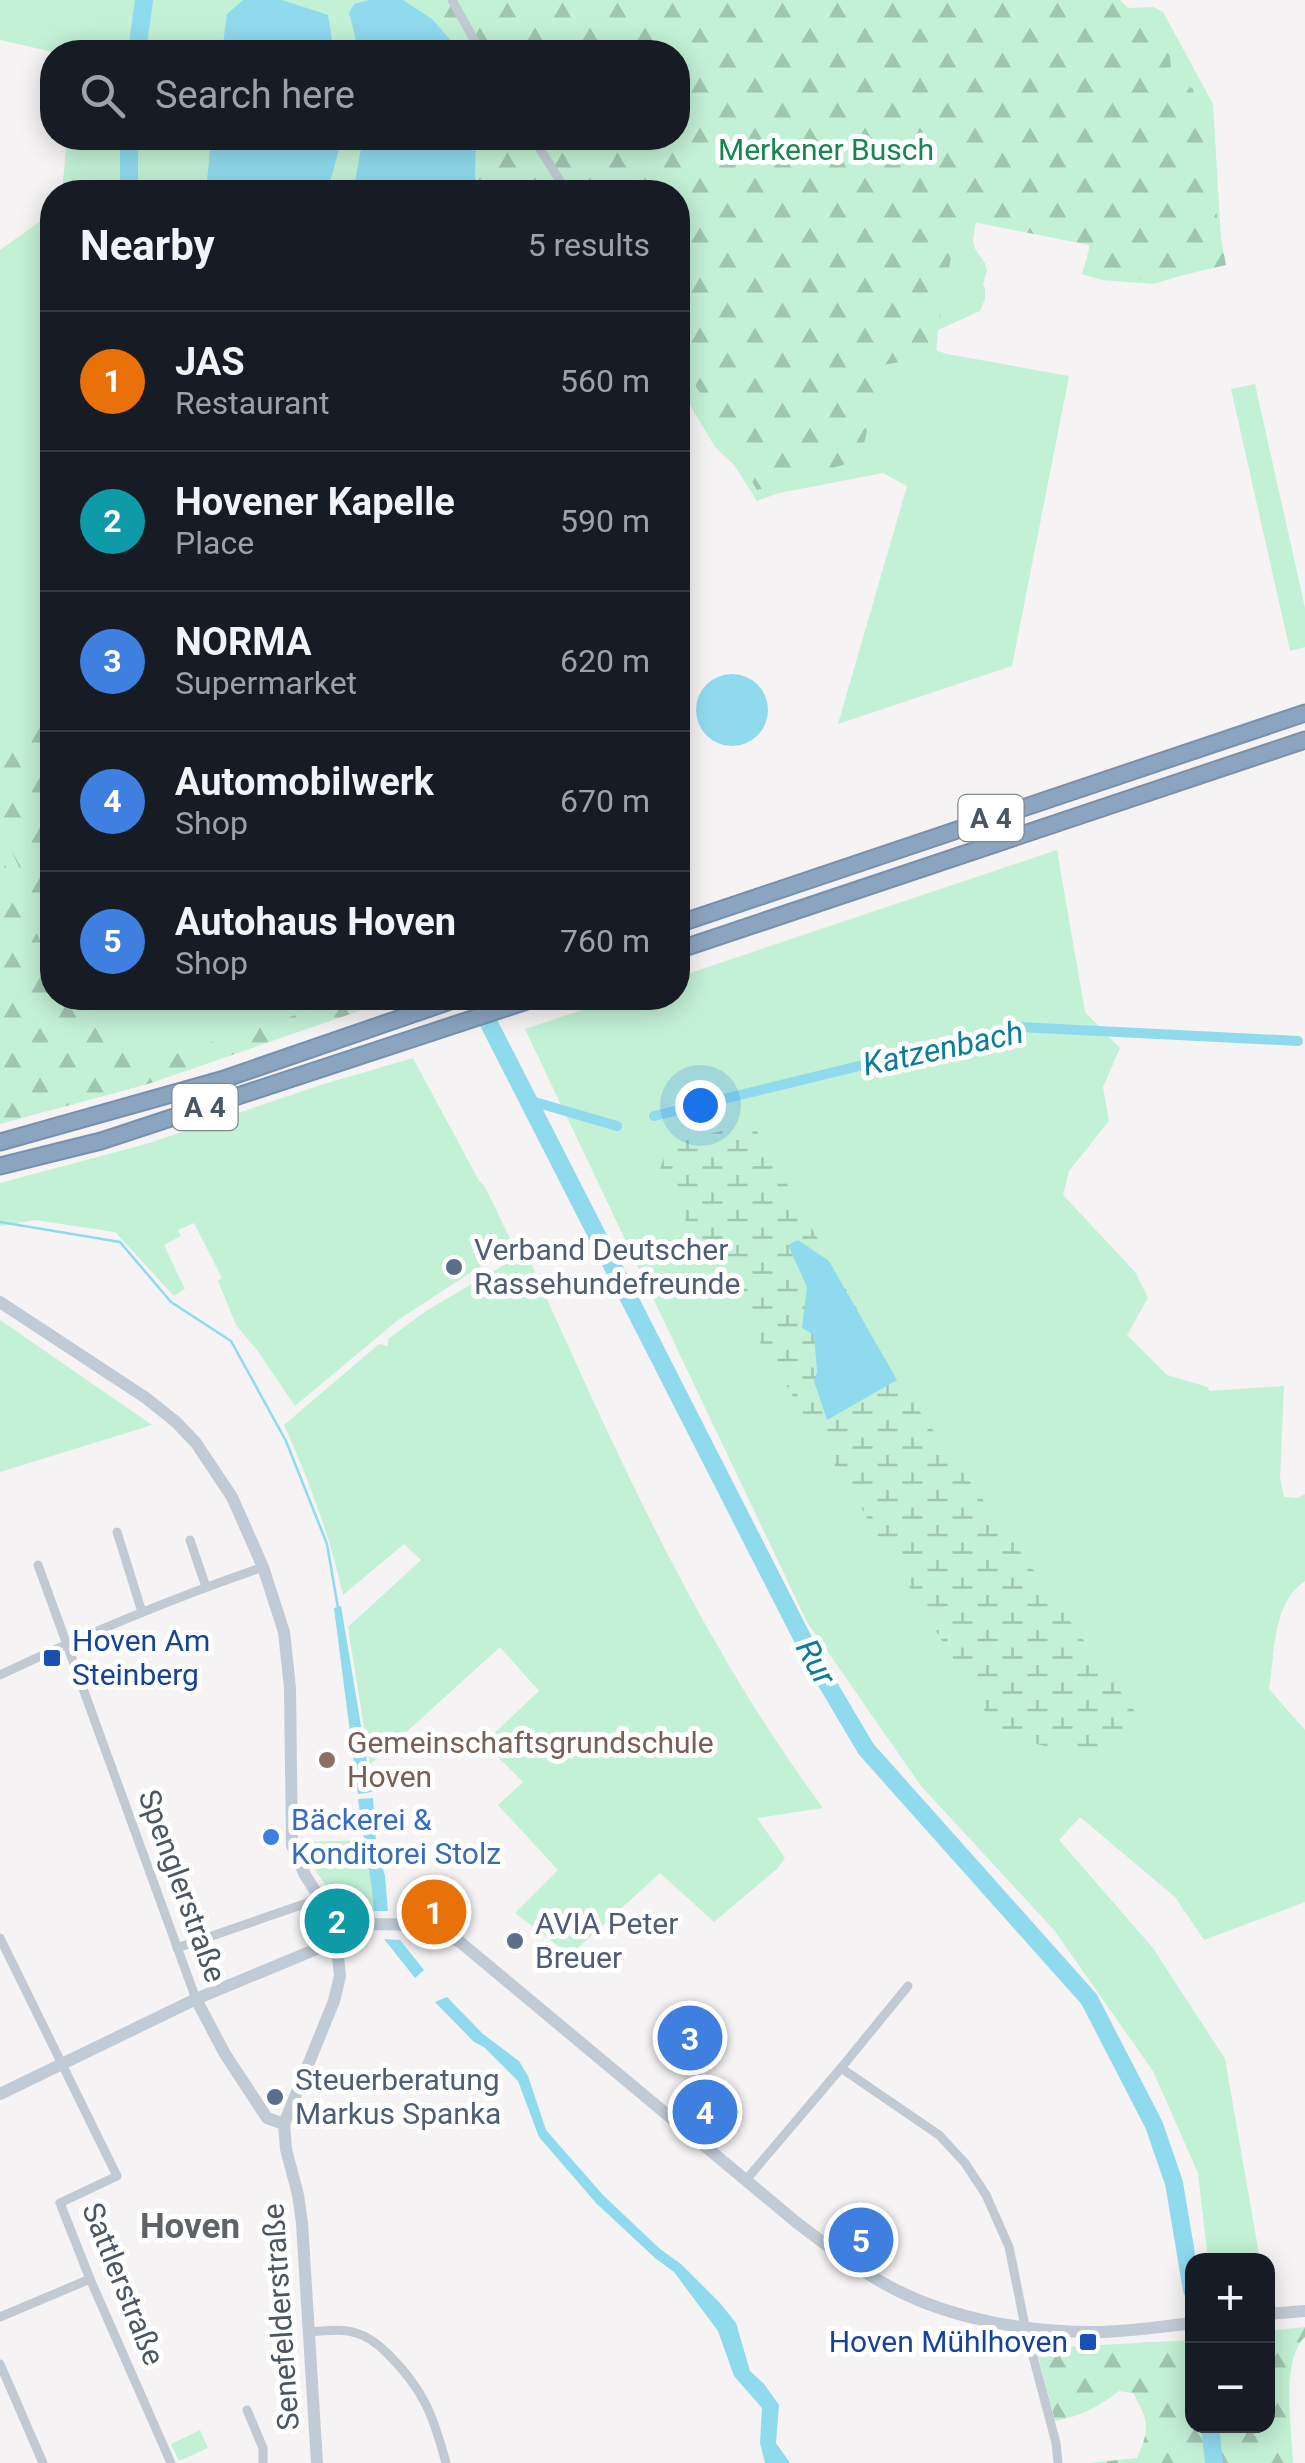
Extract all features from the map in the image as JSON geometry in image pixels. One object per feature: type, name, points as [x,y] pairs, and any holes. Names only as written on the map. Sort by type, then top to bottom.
[{"type":"highway","name":"A 4","points":[[690,920],[1305,713]]},
{"type":"highway","name":"A 4","points":[[690,946],[1305,740]]},
{"type":"highway","name":"A 4","points":[[0,1142],[221,1080],[422,1010]]},
{"type":"highway","name":"A 4","points":[[0,1166],[101,1141],[500,1010]]},
{"type":"main road","points":[[0,1302],[176,1422],[196,1443],[232,1497],[263,1567],[284,1632],[290,1688],[292,1846],[321,1902],[320,1922],[332,1937],[340,1976],[334,2001],[284,2124]]},
{"type":"main road","points":[[0,2094],[196,1998],[319,1948],[332,1937],[348,1935],[355,1923],[347,1906],[321,1902]]},
{"type":"main road","points":[[355,1923],[415,1924],[460,1942],[844,2260],[888,2286],[932,2305],[1025,2326],[1097,2332],[1185,2324]]},
{"type":"main road","name":"Spenglerstraße","points":[[196,1998],[225,2054],[266,2117],[284,2124]]},
{"type":"main road","name":"Senefelderstraße","points":[[284,2124],[302,2223],[317,2463]]},
{"type":"main road","points":[[1275,2314],[1305,2311]]},
{"type":"street","points":[[452,0],[474,40]]},
{"type":"street","points":[[541,150],[560,180]]},
{"type":"street","points":[[117,1532],[142,1612]]},
{"type":"street","points":[[190,1540],[206,1587]]},
{"type":"street","name":"Spenglerstraße","points":[[38,1565],[196,1998]]},
{"type":"street","points":[[0,1674],[142,1612],[263,1567]]},
{"type":"street","points":[[178,1948],[308,1903],[321,1902]]},
{"type":"street","name":"Sattlerstraße","points":[[0,1938],[117,2176],[60,2204],[171,2463]]},
{"type":"street","points":[[746,2180],[908,1986]]},
{"type":"street","points":[[841,2068],[939,2135],[972,2172],[986,2195],[1009,2248],[1058,2463]]},
{"type":"street","points":[[0,2318],[90,2279]]},
{"type":"street","points":[[310,2332],[358,2333],[382,2348],[410,2376],[426,2403],[446,2463]]},
{"type":"street","points":[[0,2364],[44,2463]]},
{"type":"street","points":[[246,2410],[264,2463]]},
{"type":"green space","name":"Merkener Busch","points":[[0,0],[1120,0],[1128,8],[1153,7],[1163,12],[1213,104],[1221,239],[1212,266],[1154,284],[1102,280],[1082,274],[1094,232],[977,213],[973,241],[987,270],[985,299],[980,311],[938,330],[936,355],[1069,376],[1012,666],[838,724],[907,486],[883,473],[779,493],[757,501],[734,465],[715,447],[690,405],[690,180],[63,180],[66,150],[690,150],[690,40],[40,40],[40,49],[0,40]]},
{"type":"green space","name":"Merkener Busch","points":[[403,0],[1109,0],[1170,48],[1171,77],[1193,89],[1226,265],[1162,280],[1096,277],[1089,245],[958,219],[934,350],[947,354],[883,365],[860,460],[757,490],[690,376],[690,180],[475,177],[476,150],[690,150],[690,40],[450,40],[432,19]]},
{"type":"green space","points":[[40,222],[40,1010],[312,1010],[137,1067],[0,1103],[0,250]]},
{"type":"green space","points":[[1255,384],[1305,608],[1305,647],[1290,651],[1231,389]]},
{"type":"green space","points":[[40,726],[40,912],[0,826],[0,751]]},
{"type":"green space","points":[[1057,850],[1085,1012],[1120,1048],[1103,1087],[1109,1121],[1069,1171],[1063,1195],[1135,1272],[1148,1298],[1127,1335],[1167,1375],[1208,1387],[1209,1391],[1284,1386],[1280,1478],[1284,1497],[1305,1494],[1305,1581],[1294,1590],[1281,1615],[1269,1689],[1305,1730],[1305,1902],[1204,1940],[1175,1897],[1080,1817],[1059,1840],[1153,1948],[1225,2059],[1259,2253],[1207,2253],[1198,2173],[1153,2071],[1054,1930],[921,1786],[807,1622],[525,1029],[582,1010],[690,1010],[690,973]]},
{"type":"green space","points":[[0,854],[40,940],[40,1010],[87,1010],[138,1066],[311,1010],[362,1010],[148,1084],[0,1124]]},
{"type":"green space","points":[[413,1058],[513,1245],[398,1320],[295,1406],[236,1325],[218,1281],[222,1278],[194,1223],[178,1230],[181,1236],[164,1245],[185,1289],[174,1296],[115,1232],[35,1220],[0,1226],[0,1183],[146,1144]]},
{"type":"green space","points":[[753,1124],[897,1380],[1135,1712],[1115,1744],[1079,1755],[999,1734],[658,1175],[669,1143]]},
{"type":"green space","points":[[526,1252],[591,1396],[696,1608],[778,1743],[823,1808],[757,1818],[785,1858],[714,1922],[660,1873],[570,1955],[515,1913],[558,1870],[498,1805],[523,1782],[484,1743],[539,1691],[500,1647],[370,1765],[348,1627],[421,1560],[404,1544],[343,1595],[318,1508],[284,1425],[379,1344],[388,1346],[388,1339],[426,1311]]},
{"type":"green space","points":[[0,1320],[152,1425],[0,1472]]},
{"type":"green space","points":[[363,1840],[374,1911],[355,1896],[326,1886],[309,1861],[304,1842]]},
{"type":"green space","points":[[1305,2327],[1290,2379],[1293,2463],[1088,2463],[1137,2458],[1146,2432],[1142,2411],[1133,2393],[1119,2391],[1089,2410],[1055,2421],[1038,2355],[1046,2348],[1185,2340],[1185,2433],[1275,2433],[1275,2330]]},
{"type":"green space","points":[[200,2430],[208,2448],[179,2461],[171,2444]]},
{"type":"water","points":[[243,0],[282,0],[328,15],[332,40],[224,40],[227,14]]},
{"type":"water","points":[[403,0],[432,19],[450,40],[356,40],[349,13],[354,4]]},
{"type":"water","points":[[210,150],[339,150],[330,180],[207,180]]},
{"type":"water","points":[[361,150],[476,150],[476,180],[355,180]]},
{"type":"water","points":[[732,674],[746,676],[758,684],[766,696],[766,724],[758,736],[746,744],[732,746],[718,744],[706,736],[698,724],[696,710],[698,696],[706,684],[718,676]]},
{"type":"water","points":[[798,1240],[829,1261],[897,1380],[827,1420],[814,1381],[814,1335],[802,1328],[807,1287],[788,1245]]},
{"type":"water","points":[[341,1606],[372,1792],[358,1794],[334,1608]]},
{"type":"water","points":[[373,1798],[376,1844],[385,1876],[388,1911],[374,1911],[358,1799]]},
{"type":"water","points":[[384,1939],[400,1940],[424,1970],[415,1978]]},
{"type":"water","points":[[447,1997],[483,2034],[519,2061],[546,2130],[603,2195],[681,2264],[736,2323],[750,2371],[779,2405],[776,2443],[790,2463],[765,2463],[760,2443],[762,2408],[734,2376],[718,2331],[674,2272],[596,2203],[539,2137],[518,2081],[435,2002]]},
{"type":"waterway","name":"Rur","points":[[139,40],[144,0]]},
{"type":"waterway","name":"Rur","points":[[129,150],[129,180]]},
{"type":"waterway","name":"Rur","points":[[482,1010],[814,1661],[866,1749],[1089,1999],[1154,2125],[1174,2183],[1186,2253]]},
{"type":"waterway","name":"Katzenbach","points":[[654,1116],[1019,1027],[1298,1041]]},
{"type":"waterway","name":"Katzenbach","points":[[528,1100],[617,1126]]},
{"type":"waterway","points":[[0,1222],[120,1242],[171,1302],[231,1341],[286,1441],[327,1544],[338,1608]]},
{"type":"waterway","name":"Rur","points":[[1211,2433],[1214,2463]]},
{"type":"place","name":"Verband Deutscher Rassehundefreunde","points":[[454,1267]]},
{"type":"place","name":"Hoven Am Steinberg","points":[[52,1658]]},
{"type":"place","name":"Gemeinschaftsgrundschule Hoven","points":[[327,1760]]},
{"type":"place","name":"Bäckerei & Konditorei Stolz","points":[[271,1837]]},
{"type":"place","name":"JAS","points":[[434,1912]]},
{"type":"place","name":"Hovener Kapelle","points":[[337,1921]]},
{"type":"place","name":"AVIA Peter Breuer","points":[[515,1941]]},
{"type":"place","name":"NORMA","points":[[690,2038]]},
{"type":"place","name":"Steuerberatung Markus Spanka","points":[[275,2097]]},
{"type":"place","name":"Automobilwerk","points":[[705,2112]]},
{"type":"place","name":"Autohaus Hoven","points":[[861,2240]]},
{"type":"place","name":"Hoven Mühlhoven","points":[[1088,2342]]},
{"type":"district","name":"Hoven","points":[[190,2226]]}]
